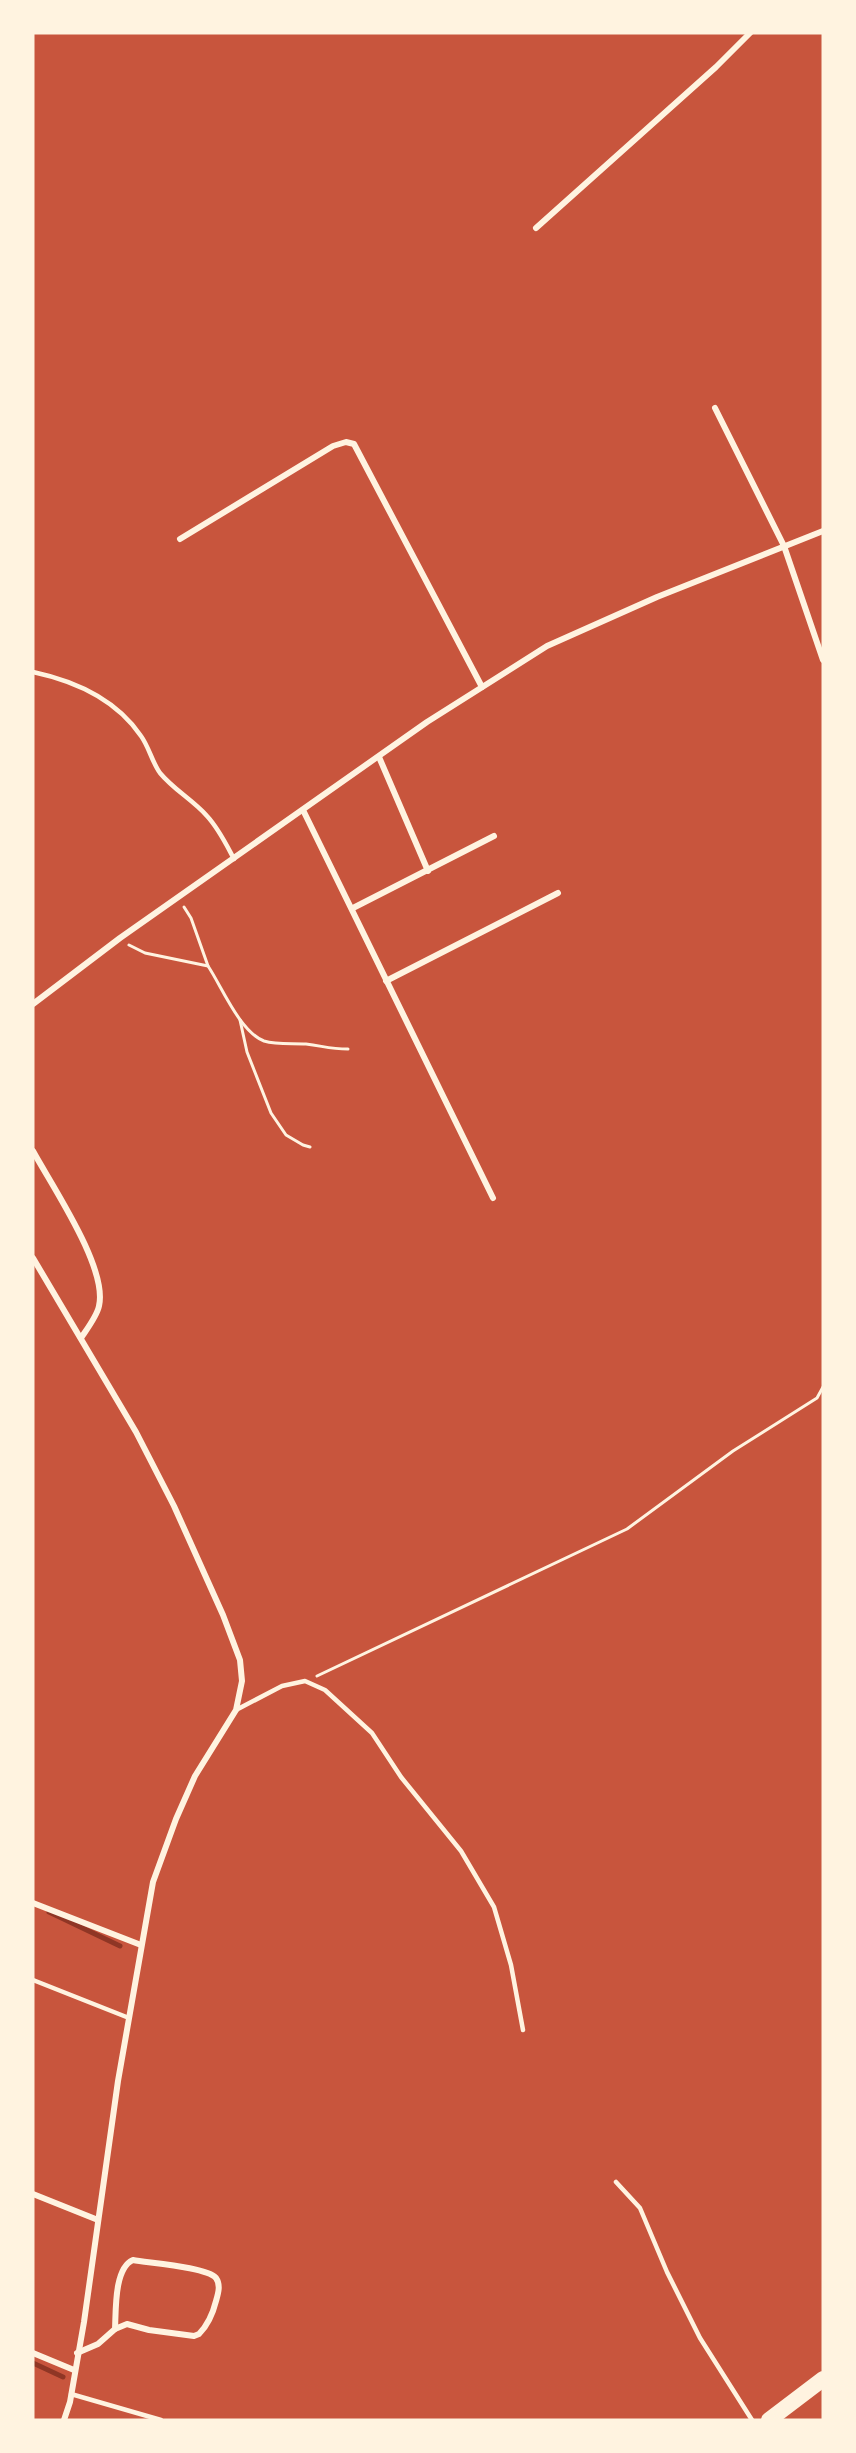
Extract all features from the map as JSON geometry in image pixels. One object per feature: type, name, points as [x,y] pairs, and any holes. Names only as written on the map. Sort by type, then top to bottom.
[{"type":"highway","points":[[769,2420],[823,2379]]},
{"type":"street","points":[[536,228],[686,91],[716,67],[750,33]]},
{"type":"street","points":[[715,408],[784,546],[823,660]]},
{"type":"street","points":[[180,539],[333,446],[346,442],[354,444],[483,687]]},
{"type":"street","points":[[33,1004],[120,938],[234,860],[427,722],[547,646],[657,597],[823,531]]},
{"type":"street","points":[[379,757],[428,871]]},
{"type":"street","points":[[303,810],[493,1198]]},
{"type":"street","points":[[352,908],[494,836]]},
{"type":"street","points":[[386,981],[558,893]]},
{"type":"street","points":[[33,1151],[92,1260],[98,1280],[99,1306],[81,1338]]},
{"type":"street","points":[[33,1258],[136,1432],[174,1506],[223,1615],[240,1660],[242,1681],[236,1710],[195,1776],[176,1819],[153,1882],[129,2018],[84,2322],[64,2420]]},
{"type":"street","points":[[33,1903],[141,1945]]},
{"type":"street","points":[[33,2194],[98,2220]]},
{"type":"street","points":[[77,2353],[98,2344],[115,2329],[127,2324],[149,2330],[194,2336],[199,2334],[211,2316],[217,2300],[219,2286],[216,2278],[205,2272],[133,2260],[124,2267],[117,2292],[115,2329]]},
{"type":"street","points":[[33,2353],[74,2370]]},
{"type":"lane","points":[[33,672],[64,679],[95,693],[127,720],[141,736],[159,771],[176,790],[207,815],[222,835],[234,860]]},
{"type":"lane","points":[[236,1710],[282,1686],[305,1681],[325,1690],[372,1733],[401,1777],[461,1851],[494,1907],[511,1965],[523,2030]]},
{"type":"lane","points":[[33,1980],[129,2018]]},
{"type":"lane","points":[[616,2182],[640,2208],[667,2272],[700,2338],[752,2420]]},
{"type":"lane","points":[[71,2394],[162,2420]]},
{"type":"path","points":[[179,898],[191,918],[208,966],[251,1033],[264,1041],[327,1049],[348,1049]]},
{"type":"path","points":[[120,938],[144,952],[208,966]]},
{"type":"path","points":[[240,1018],[247,1052],[271,1113],[286,1135],[310,1147]]},
{"type":"path","points":[[305,1681],[395,1641],[472,1601],[627,1528],[733,1451],[817,1398],[823,1387]]},
{"type":"waterway","points":[[49,1912],[120,1946]]},
{"type":"waterway","points":[[33,2363],[63,2377]]}]
